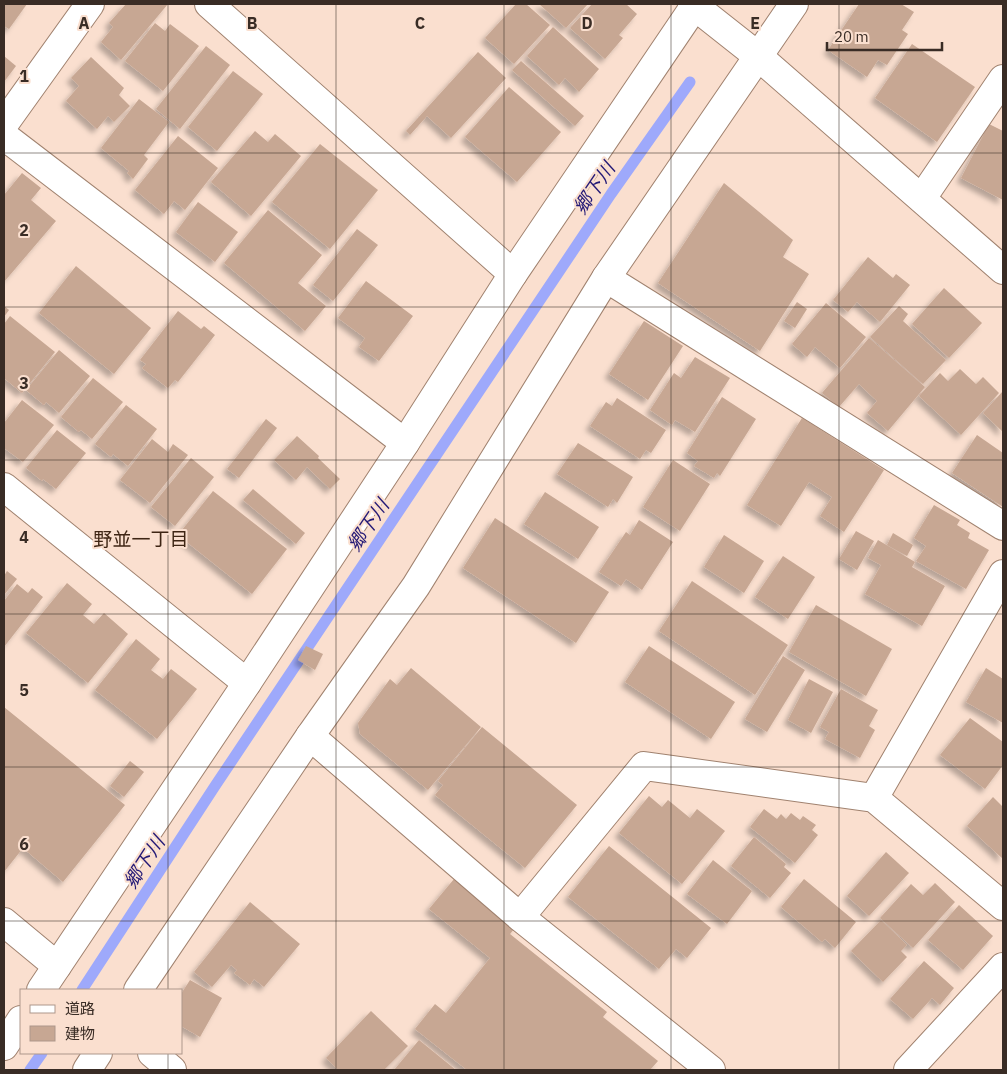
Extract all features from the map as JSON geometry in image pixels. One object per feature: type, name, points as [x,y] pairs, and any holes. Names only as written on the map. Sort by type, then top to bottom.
[{"type":"street","points":[[4,124],[90,4]]},
{"type":"street","points":[[208,4],[513,274]]},
{"type":"street","points":[[139,989],[310,736],[416,586],[606,278],[794,4]]},
{"type":"street","points":[[42,989],[247,683],[405,443],[513,274],[694,5],[759,57],[1003,270]]},
{"type":"street","points":[[922,198],[1003,79]]},
{"type":"street","points":[[4,136],[405,443]]},
{"type":"street","points":[[606,278],[1003,526]]},
{"type":"street","points":[[4,486],[247,683]]},
{"type":"street","points":[[874,798],[1003,574]]},
{"type":"street","points":[[310,736],[520,917],[711,1070]]},
{"type":"street","points":[[520,917],[644,766],[874,798],[1003,906]]},
{"type":"street","points":[[4,922],[57,966]]},
{"type":"street","points":[[908,1070],[1003,967]]},
{"type":"street","points":[[4,1046],[20,1022]]},
{"type":"street","points":[[87,1070],[97,1054]]},
{"type":"street","points":[[153,1054],[172,1070]]},
{"type":"building","points":[[4,4],[27,4],[9,29],[4,26]]},
{"type":"building","points":[[126,4],[168,4],[121,60],[101,42],[113,27],[109,23]]},
{"type":"building","points":[[516,4],[526,4],[550,25],[514,64],[485,38]]},
{"type":"building","points":[[539,4],[588,4],[566,28]]},
{"type":"building","points":[[592,4],[626,4],[637,14],[619,35],[623,38],[605,59],[570,28]]},
{"type":"building","points":[[859,4],[901,4],[914,12],[902,30],[908,34],[887,65],[878,60],[867,77],[828,50]]},
{"type":"building","points":[[155,23],[165,31],[170,24],[199,46],[163,91],[125,61]]},
{"type":"building","points":[[553,27],[599,69],[579,92],[565,78],[559,85],[527,56]]},
{"type":"building","points":[[912,44],[975,87],[937,142],[875,98]]},
{"type":"building","points":[[206,46],[230,65],[180,129],[156,109]]},
{"type":"building","points":[[478,52],[506,78],[451,138],[427,116],[410,135],[406,131]]},
{"type":"building","points":[[4,56],[16,66],[4,82]]},
{"type":"building","points":[[91,57],[124,88],[119,95],[130,106],[114,122],[108,116],[97,129],[66,101],[79,86],[71,78]]},
{"type":"building","points":[[521,61],[584,116],[575,126],[512,70]]},
{"type":"building","points":[[233,71],[263,94],[217,151],[188,127]]},
{"type":"building","points":[[509,87],[561,132],[517,182],[465,137]]},
{"type":"building","points":[[139,99],[169,122],[144,155],[148,159],[133,179],[127,173],[129,171],[101,148]]},
{"type":"building","points":[[989,124],[1003,131],[1003,200],[961,178]]},
{"type":"building","points":[[255,131],[268,142],[275,134],[301,156],[251,216],[211,182]]},
{"type":"building","points":[[178,136],[218,168],[185,210],[174,201],[164,214],[135,190]]},
{"type":"building","points":[[320,144],[378,190],[330,249],[272,202]]},
{"type":"building","points":[[22,173],[41,188],[31,200],[56,221],[4,282],[4,195]]},
{"type":"building","points":[[724,183],[793,240],[783,257],[809,274],[760,351],[658,283]]},
{"type":"building","points":[[198,202],[238,232],[215,262],[176,232]]},
{"type":"building","points":[[268,210],[322,255],[298,283],[326,306],[305,331],[224,263]]},
{"type":"building","points":[[357,229],[378,245],[333,301],[313,285]]},
{"type":"building","points":[[868,257],[893,278],[896,274],[910,285],[880,322],[857,302],[848,312],[833,300]]},
{"type":"building","points":[[76,266],[151,328],[114,374],[39,313]]},
{"type":"building","points":[[366,281],[413,316],[379,361],[359,347],[365,338],[338,318]]},
{"type":"building","points":[[944,288],[982,323],[949,358],[912,324]]},
{"type":"building","points":[[797,302],[807,309],[795,328],[784,321]]},
{"type":"building","points":[[826,303],[866,337],[840,368],[815,347],[807,357],[792,344]]},
{"type":"building","points":[[4,306],[9,310],[4,317]]},
{"type":"building","points":[[899,306],[908,314],[903,321],[946,360],[923,384],[870,337]]},
{"type":"building","points":[[178,311],[201,329],[204,326],[215,335],[178,382],[175,380],[168,388],[142,368],[146,364],[140,360]]},
{"type":"building","points":[[10,316],[55,352],[22,393],[4,378],[4,324]]},
{"type":"building","points":[[644,321],[683,346],[648,400],[609,374]]},
{"type":"building","points":[[869,338],[925,387],[888,431],[867,413],[877,401],[859,384],[839,407],[822,393]]},
{"type":"building","points":[[59,350],[90,376],[59,413],[46,402],[44,405],[26,390]]},
{"type":"building","points":[[695,357],[730,378],[695,432],[675,420],[672,425],[650,410],[674,373],[681,378]]},
{"type":"building","points":[[960,369],[976,384],[983,377],[999,393],[961,435],[919,396],[940,373],[948,381]]},
{"type":"building","points":[[93,378],[123,402],[92,439],[81,430],[79,432],[61,417]]},
{"type":"building","points":[[1003,391],[1003,432],[983,413]]},
{"type":"building","points":[[722,397],[756,419],[720,476],[717,473],[714,478],[694,466],[698,461],[687,453]]},
{"type":"building","points":[[617,398],[666,430],[651,453],[646,450],[640,459],[590,426],[606,402],[612,406]]},
{"type":"building","points":[[22,400],[54,425],[23,462],[4,448],[4,423]]},
{"type":"building","points":[[126,405],[157,429],[128,466],[113,454],[111,457],[95,444]]},
{"type":"building","points":[[802,418],[884,470],[844,532],[820,516],[832,497],[809,482],[781,526],[747,505]]},
{"type":"building","points":[[266,419],[277,428],[239,478],[227,469]]},
{"type":"building","points":[[57,430],[86,453],[56,489],[26,468]]},
{"type":"building","points":[[977,435],[1003,453],[1003,507],[952,473]]},
{"type":"building","points":[[297,436],[340,479],[330,489],[307,467],[296,480],[274,460]]},
{"type":"building","points":[[152,439],[168,452],[173,444],[188,455],[150,503],[120,480]]},
{"type":"building","points":[[578,443],[633,477],[617,503],[613,499],[608,507],[557,474]]},
{"type":"building","points":[[191,458],[214,477],[175,526],[151,507]]},
{"type":"building","points":[[673,460],[710,484],[680,531],[643,507]]},
{"type":"building","points":[[253,489],[305,533],[296,544],[243,500]]},
{"type":"building","points":[[213,491],[287,549],[252,594],[178,535]]},
{"type":"building","points":[[545,492],[599,527],[578,559],[524,524]]},
{"type":"building","points":[[934,505],[960,520],[957,525],[970,533],[968,538],[989,550],[966,589],[916,561],[926,546],[914,538]]},
{"type":"building","points":[[495,518],[609,592],[576,643],[463,568]]},
{"type":"building","points":[[639,520],[673,542],[642,590],[626,579],[621,586],[599,572],[626,532],[630,535]]},
{"type":"building","points":[[856,531],[874,541],[857,570],[839,559]]},
{"type":"building","points":[[893,533],[913,545],[907,556],[887,545]]},
{"type":"building","points":[[724,535],[764,561],[744,593],[704,567]]},
{"type":"building","points":[[878,540],[915,562],[912,567],[945,586],[922,626],[865,594],[881,565],[868,558]]},
{"type":"building","points":[[783,556],[815,577],[788,619],[755,597]]},
{"type":"building","points":[[7,571],[17,579],[4,595],[4,576]]},
{"type":"building","points":[[692,581],[788,645],[755,695],[659,631]]},
{"type":"building","points":[[67,583],[92,604],[83,615],[94,624],[104,613],[128,634],[88,683],[26,633]]},
{"type":"building","points":[[17,584],[28,593],[32,588],[43,597],[4,647],[4,601]]},
{"type":"building","points":[[816,605],[892,649],[866,696],[789,652]]},
{"type":"building","points":[[136,639],[160,659],[151,670],[163,679],[171,669],[197,689],[157,739],[95,690]]},
{"type":"building","points":[[306,646],[323,654],[315,670],[298,660]]},
{"type":"building","points":[[649,646],[735,702],[711,739],[625,682]]},
{"type":"building","points":[[783,656],[805,670],[767,732],[745,719]]},
{"type":"building","points":[[411,668],[481,727],[428,790],[360,734],[358,723],[390,679],[397,685]]},
{"type":"building","points":[[986,668],[1003,679],[1003,723],[966,702]]},
{"type":"building","points":[[809,679],[833,692],[811,733],[788,720]]},
{"type":"building","points":[[841,689],[878,710],[869,726],[875,730],[860,758],[825,739],[829,732],[820,727]]},
{"type":"building","points":[[4,707],[125,805],[63,882],[23,848],[4,872]]},
{"type":"building","points":[[970,718],[1003,742],[1003,765],[985,789],[940,755]]},
{"type":"building","points":[[482,727],[577,805],[525,868],[435,795],[443,785],[438,781]]},
{"type":"building","points":[[130,761],[144,772],[124,797],[110,786]]},
{"type":"building","points":[[649,796],[662,807],[668,800],[690,818],[697,809],[725,831],[682,884],[619,833]]},
{"type":"building","points":[[993,797],[1003,807],[1003,859],[967,826]]},
{"type":"building","points":[[764,809],[777,819],[781,814],[786,819],[791,813],[800,820],[803,816],[816,825],[812,830],[818,835],[795,863],[750,827]]},
{"type":"building","points":[[754,837],[786,864],[784,867],[791,873],[770,898],[731,866]]},
{"type":"building","points":[[609,846],[711,928],[687,958],[676,949],[659,969],[568,897]]},
{"type":"building","points":[[886,852],[909,873],[869,916],[847,896]]},
{"type":"building","points":[[713,860],[752,891],[727,924],[687,894]]},
{"type":"building","points":[[454,879],[515,928],[510,934],[607,1012],[603,1017],[658,1061],[650,1070],[467,1070],[415,1029],[435,1004],[446,1013],[490,958],[429,909]]},
{"type":"building","points":[[804,879],[856,922],[835,948],[825,939],[822,942],[781,907]]},
{"type":"building","points":[[935,883],[955,902],[913,948],[880,918],[911,884],[923,895]]},
{"type":"building","points":[[250,902],[300,944],[264,987],[254,979],[250,985],[234,973],[237,970],[231,965],[212,987],[194,972]]},
{"type":"building","points":[[959,905],[993,936],[963,970],[928,940]]},
{"type":"building","points":[[881,920],[907,945],[901,951],[907,957],[883,982],[851,951]]},
{"type":"building","points":[[924,961],[954,988],[940,1005],[932,998],[913,1019],[890,999]]},
{"type":"building","points":[[190,980],[222,998],[200,1037],[182,1027],[182,992]]},
{"type":"building","points":[[371,1011],[408,1046],[384,1070],[338,1070],[326,1058]]},
{"type":"building","points":[[419,1040],[456,1070],[394,1070]]},
{"type":"waterway","name":"郷下川","points":[[83,989],[215,786],[611,194],[690,82]]},
{"type":"waterway","name":"郷下川","points":[[30,1070],[41,1054]]},
{"type":"district","name":"野並一丁目","points":[[141,539]]}]
